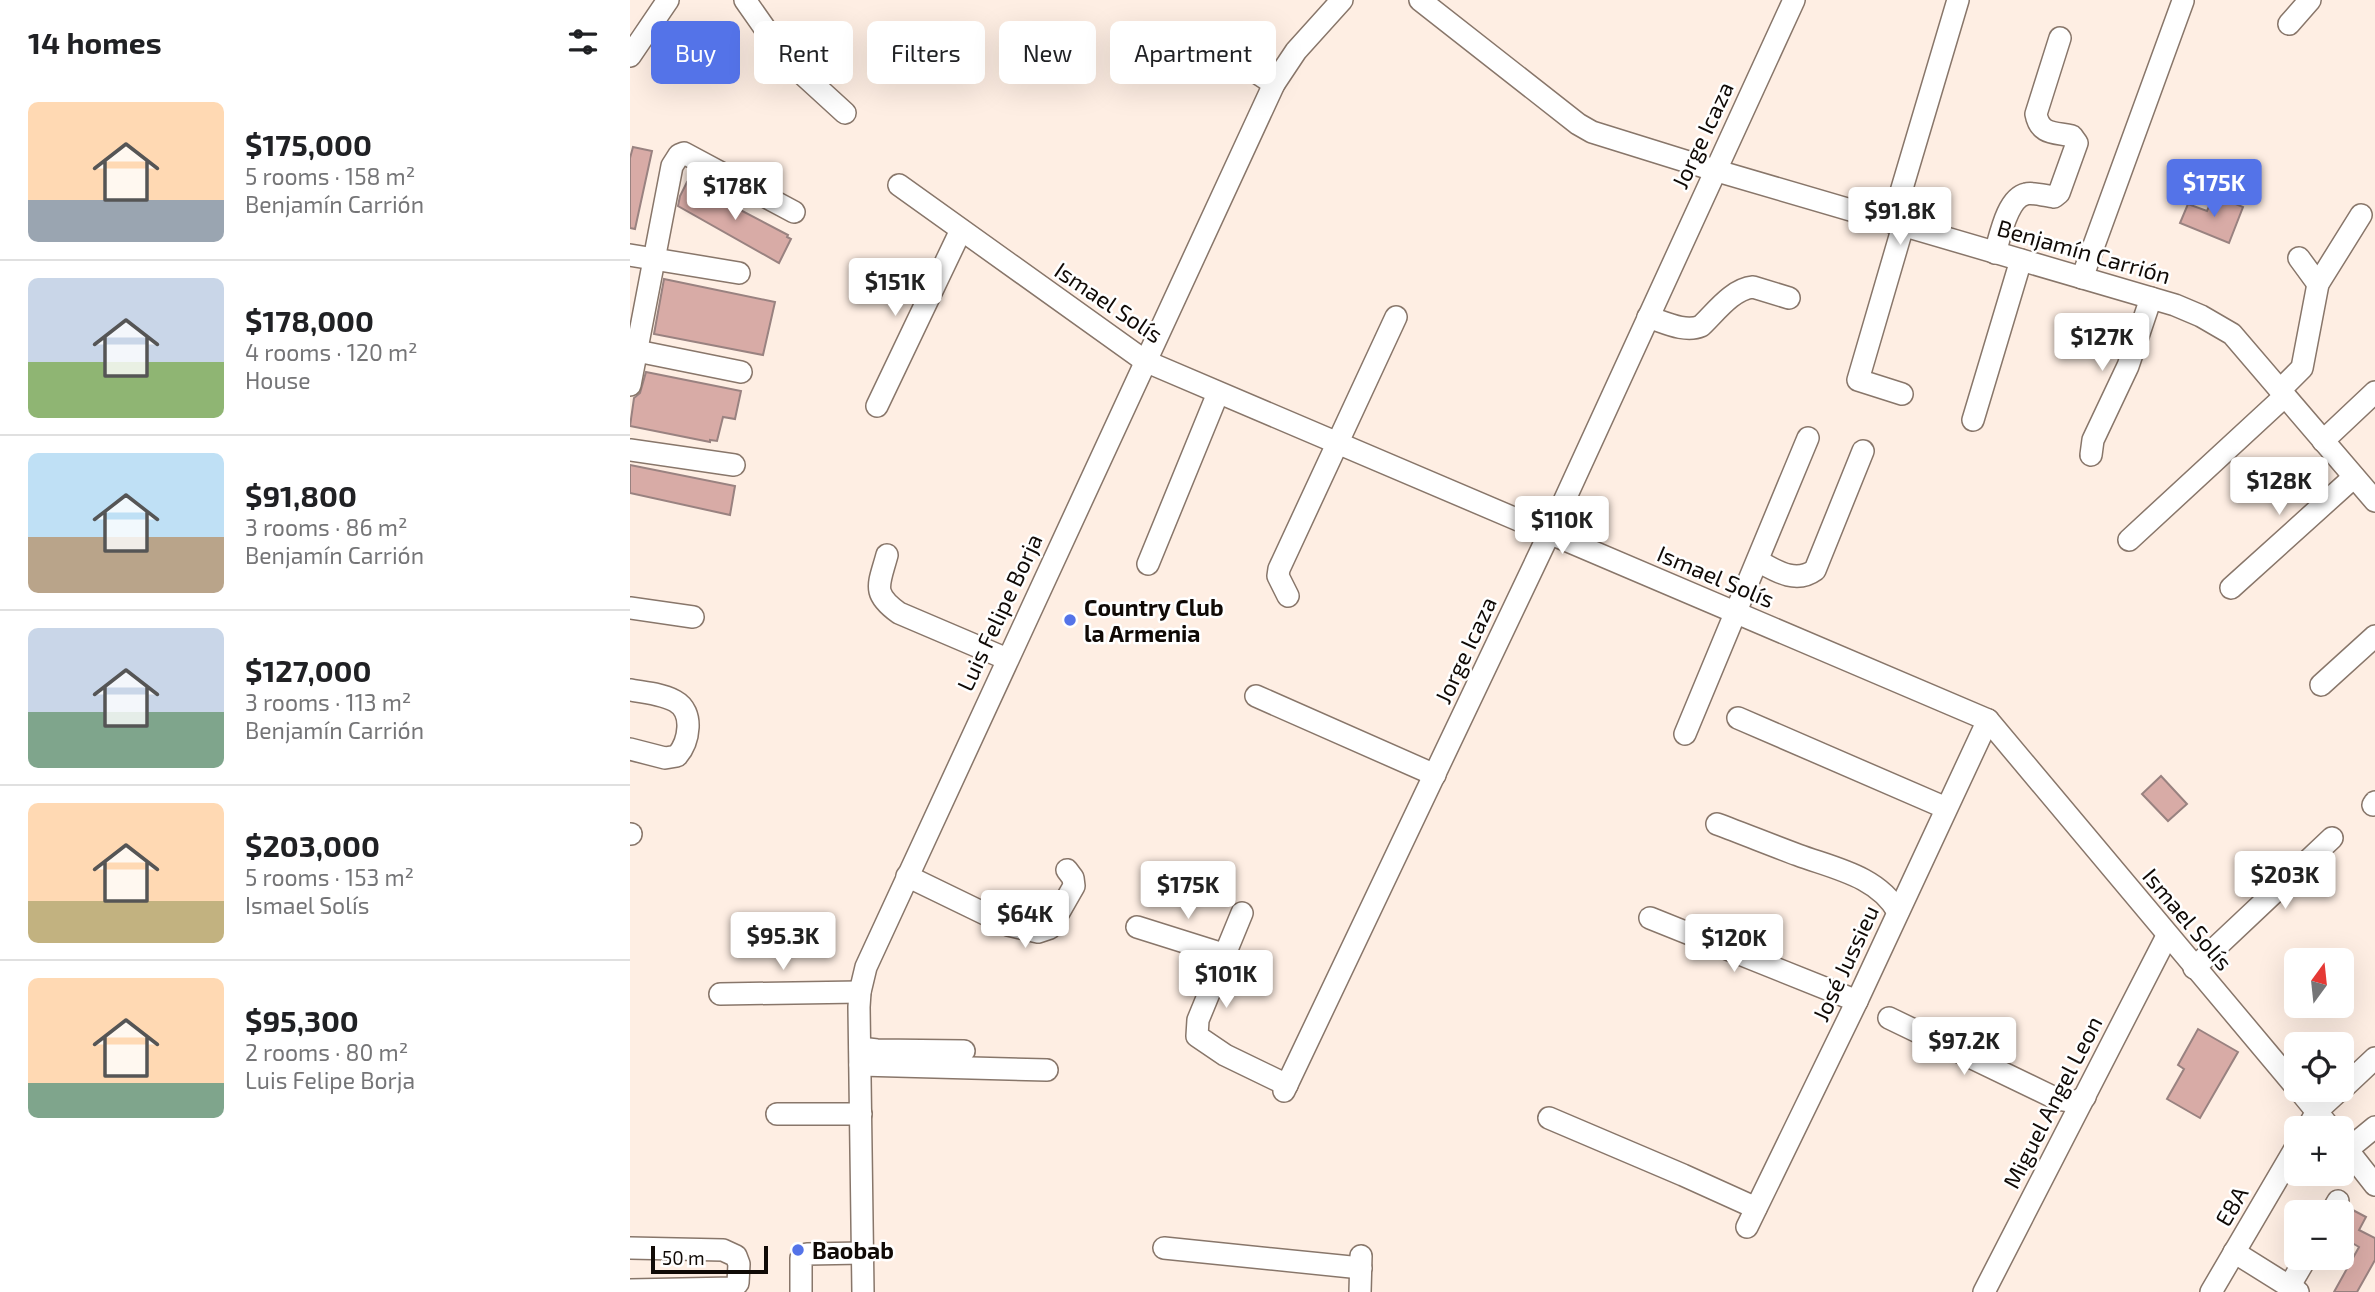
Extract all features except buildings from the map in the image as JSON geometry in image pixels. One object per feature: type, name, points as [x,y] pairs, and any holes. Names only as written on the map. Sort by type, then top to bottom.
[{"type":"street","points":[[630,55],[668,0]]},
{"type":"street","points":[[744,0],[787,60],[845,113]]},
{"type":"street","name":"Luis Felipe Borja","points":[[1276,81],[1296,51],[1342,0]]},
{"type":"street","name":"Benjamín Carrión","points":[[1420,0],[1585,128],[1608,138],[2151,298],[2201,316],[2232,334],[2375,501]]},
{"type":"street","name":"Jorge Icaza","points":[[1226,955],[1198,1020],[1197,1036],[1225,1055],[1286,1088],[1549,534],[1794,0]]},
{"type":"street","points":[[1902,394],[1858,380],[1958,0]]},
{"type":"street","points":[[2288,24],[2310,0]]},
{"type":"street","points":[[2082,278],[2183,1]]},
{"type":"street","points":[[1995,253],[2008,210],[2016,199],[2026,193],[2054,197],[2060,193],[2077,143],[2072,136],[2043,130],[2038,124],[2036,114],[2060,38]]},
{"type":"street","name":"Luis Felipe Borja","points":[[863,1292],[860,992],[874,947],[1274,84]]},
{"type":"street","points":[[630,385],[672,166],[680,155],[684,153],[794,212]]},
{"type":"street","name":"Ismael Solís","points":[[899,185],[1145,361],[1988,720],[2284,1074]]},
{"type":"street","points":[[2129,540],[2282,393],[2302,368],[2318,284],[2361,215]]},
{"type":"street","points":[[877,406],[961,230]]},
{"type":"street","points":[[630,255],[739,273]]},
{"type":"street","points":[[2299,258],[2318,284]]},
{"type":"street","points":[[1973,420],[2021,260]]},
{"type":"street","points":[[1648,317],[1695,329],[1737,292],[1746,288],[1753,287],[1789,298]]},
{"type":"street","points":[[2091,456],[2093,440],[2128,366],[2151,298]]},
{"type":"street","points":[[1288,596],[1278,576],[1279,569],[1396,317]]},
{"type":"street","points":[[637,351],[741,372]]},
{"type":"street","points":[[2323,440],[2375,391]]},
{"type":"street","points":[[1148,564],[1218,393]]},
{"type":"street","points":[[1685,734],[1808,438]]},
{"type":"street","points":[[630,450],[734,465]]},
{"type":"street","points":[[1758,561],[1779,573],[1793,576],[1807,576],[1815,570],[1863,451]]},
{"type":"street","points":[[2231,588],[2354,477]]},
{"type":"street","points":[[887,555],[878,588],[884,603],[899,613],[1007,659]]},
{"type":"street","points":[[630,608],[693,617]]},
{"type":"street","points":[[2321,685],[2375,636]]},
{"type":"street","points":[[630,690],[676,701],[686,713],[688,724],[684,748],[677,756],[665,758],[630,749]]},
{"type":"street","points":[[1256,696],[1435,775]]},
{"type":"street","points":[[1738,718],[1946,808]]},
{"type":"street","name":"José Jussieu","points":[[1549,1118],[1694,1179],[1752,1217],[1857,1001],[1988,720]]},
{"type":"street","points":[[1717,824],[1854,875],[1879,889],[1898,912]]},
{"type":"street","points":[[2194,968],[2332,838]]},
{"type":"street","points":[[907,876],[1008,925],[1038,932],[1050,928],[1074,886],[1073,878],[1067,870]]},
{"type":"street","points":[[1137,927],[1226,955],[1242,914]]},
{"type":"street","points":[[1650,918],[1857,1001]]},
{"type":"street","name":"Miguel Angel Leon","points":[[1984,1292],[2167,936]]},
{"type":"street","points":[[720,994],[860,992]]},
{"type":"street","points":[[1889,1018],[2057,1099],[2075,1102],[2084,1097]]},
{"type":"street","points":[[860,1056],[877,1050],[964,1051]]},
{"type":"street","points":[[860,1056],[1047,1070]]},
{"type":"street","points":[[2354,1078],[2375,1058]]},
{"type":"street","points":[[2316,1116],[2329,1102]]},
{"type":"street","points":[[777,1114],[861,1114]]},
{"type":"street","points":[[2354,1140],[2375,1127]]},
{"type":"street","points":[[2354,1159],[2375,1185]]},
{"type":"street","name":"E8A","points":[[2211,1292],[2284,1167]]},
{"type":"street","points":[[630,1248],[723,1250],[736,1256],[740,1273],[738,1283],[733,1288],[630,1290]]},
{"type":"street","points":[[1164,1248],[1361,1261],[1360,1292]]},
{"type":"street","points":[[2234,1252],[2294,1290],[2302,1270]]},
{"type":"street","points":[[801,1292],[800,1264],[801,1258],[807,1254],[863,1253]]},
{"type":"place","name":"Country Club la Armenia","points":[[1070,620]]},
{"type":"place","name":"Baobab","points":[[798,1250]]}]
